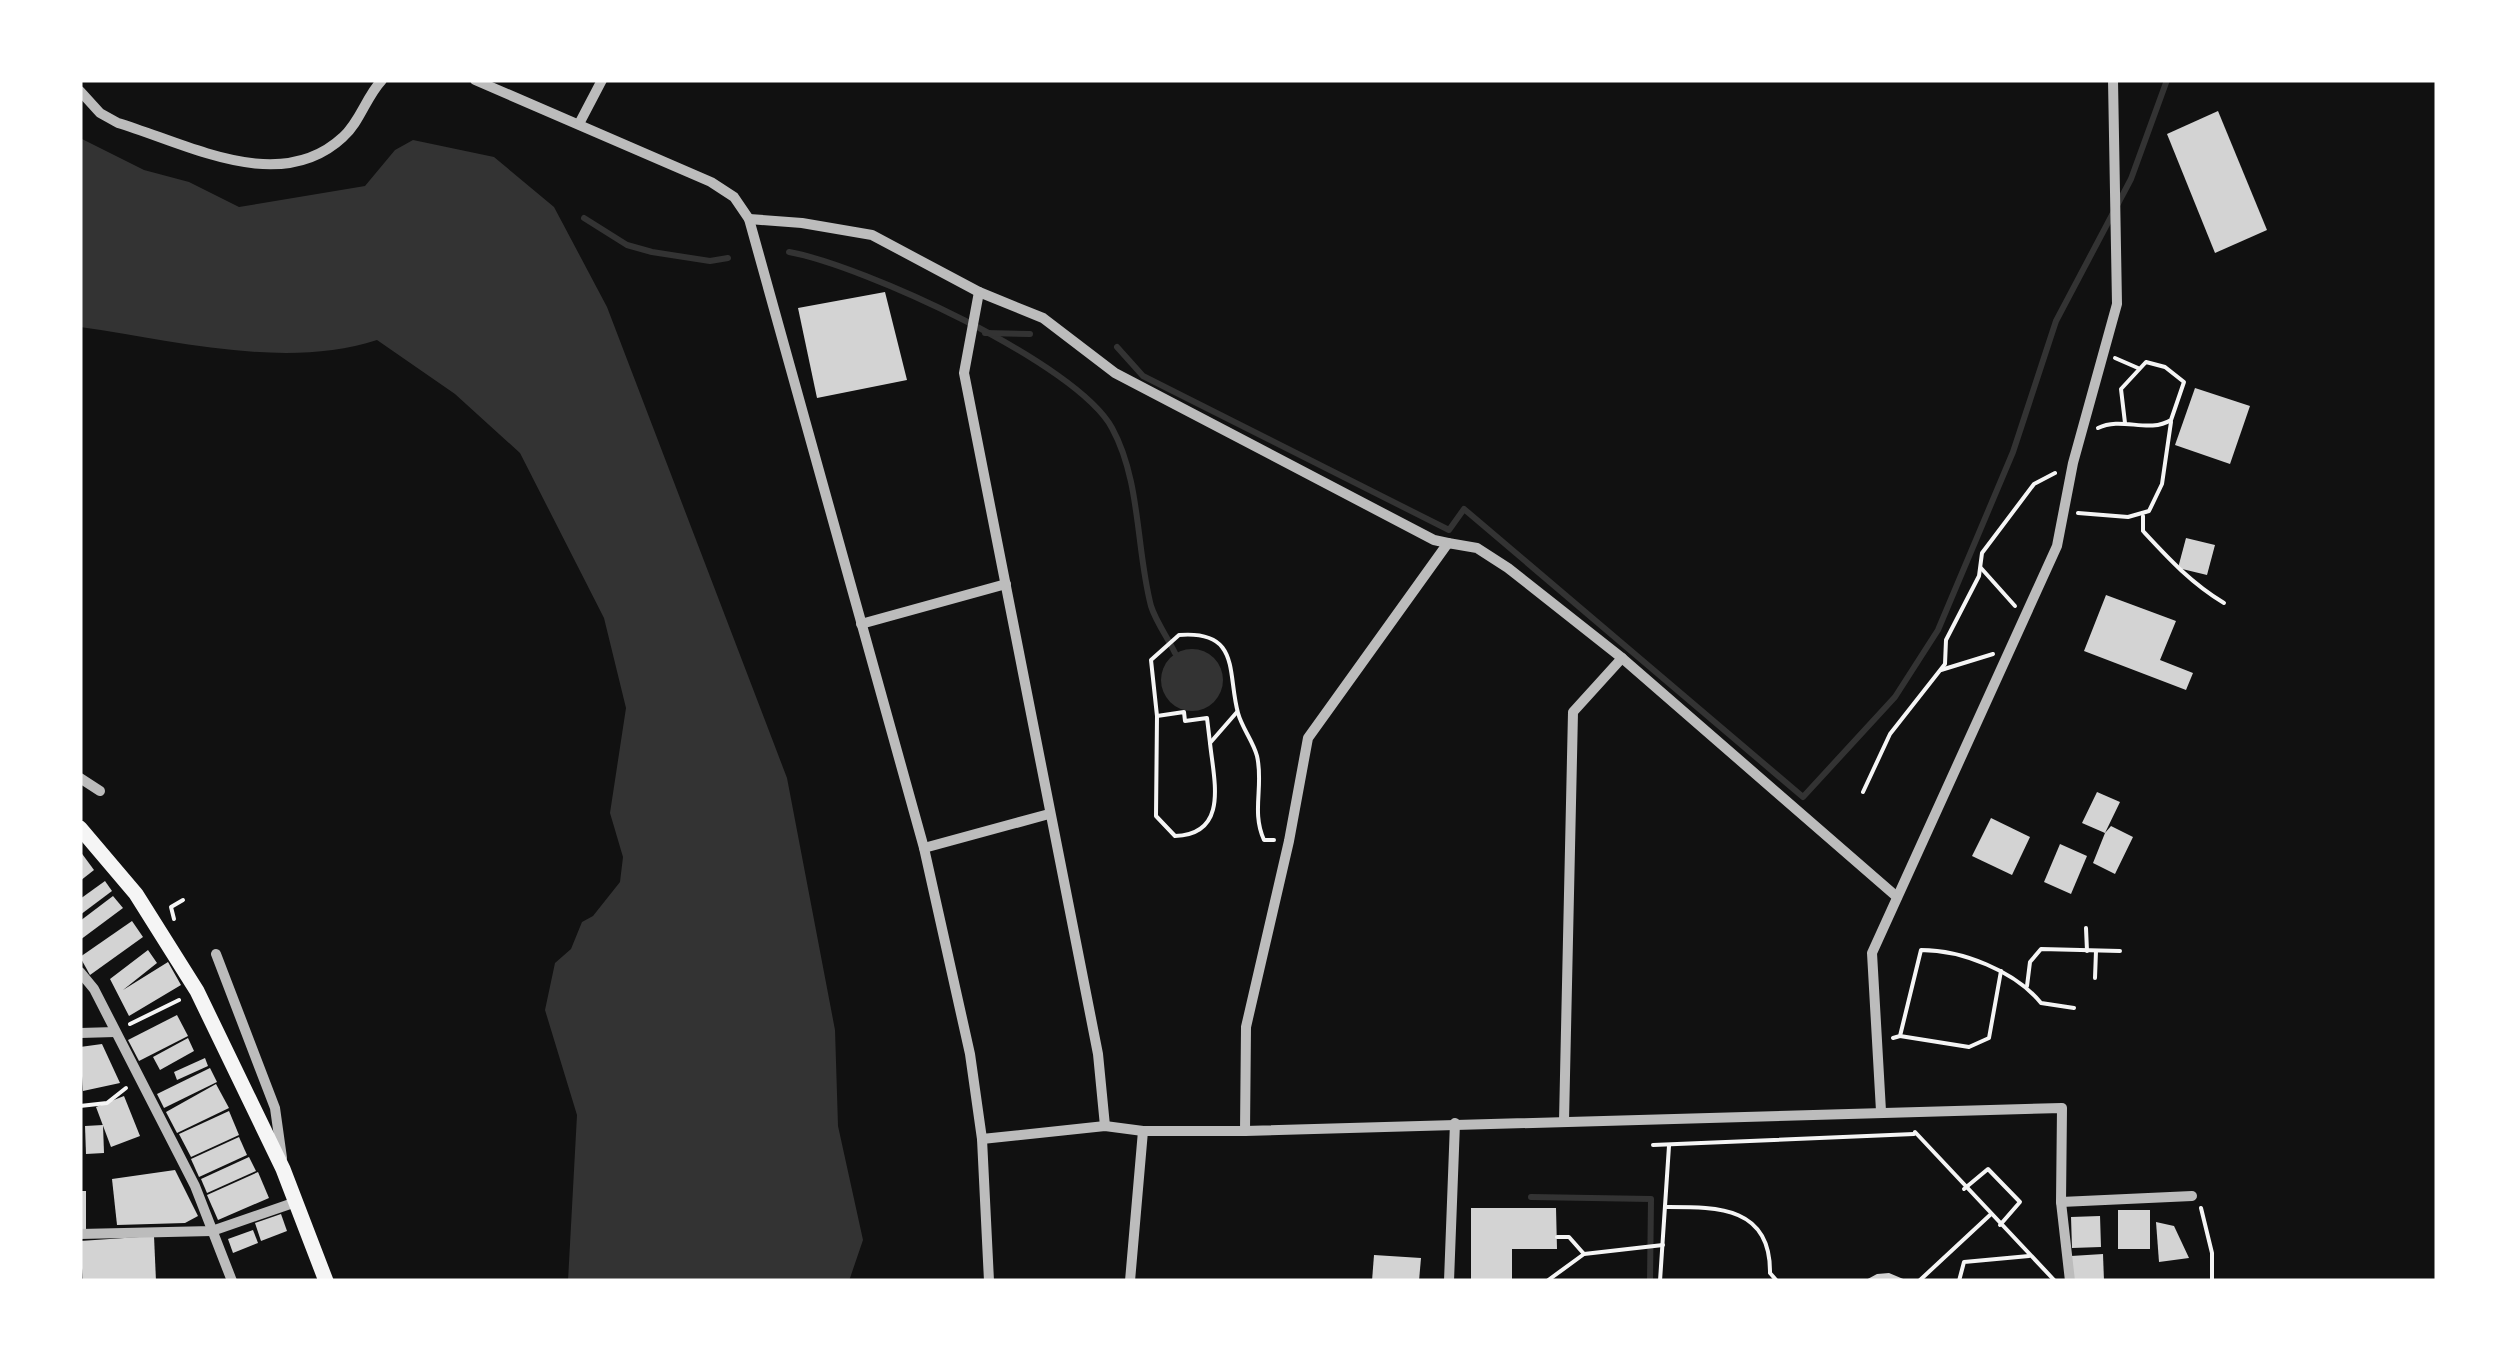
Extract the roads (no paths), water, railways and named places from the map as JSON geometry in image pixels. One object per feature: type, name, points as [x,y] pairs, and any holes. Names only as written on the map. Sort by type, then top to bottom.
[{"type":"main road","points":[[80,828],[136,894],[197,991],[283,1170],[326,1281]]},
{"type":"street","points":[[80,91],[100,112],[118,123],[243,162],[278,166],[307,162],[337,142],[382,80]]},
{"type":"street","points":[[475,80],[580,122],[711,182],[734,197],[748,219],[924,848],[970,1054],[982,1139],[989,1281]]},
{"type":"street","points":[[580,122],[602,80]]},
{"type":"street","points":[[1881,1111],[1872,953],[2057,546],[2073,464],[2117,304],[2117,220],[2112,198],[2113,80]]},
{"type":"street","points":[[748,219],[802,222],[872,235],[978,292],[1043,318],[1130,382],[1434,540],[1477,548],[1622,658],[1898,897]]},
{"type":"street","points":[[978,292],[964,374],[1098,1054],[1105,1126]]},
{"type":"street","points":[[1245,1131],[1246,1026],[1289,842],[1308,738],[1448,543]]},
{"type":"street","points":[[861,624],[1006,584]]},
{"type":"street","points":[[1564,1121],[1574,712],[1622,658]]},
{"type":"street","points":[[80,778],[100,791]]},
{"type":"street","points":[[924,848],[1049,814]]},
{"type":"street","points":[[216,954],[275,1108],[283,1170]]},
{"type":"street","points":[[80,972],[196,1186],[232,1281]]},
{"type":"street","points":[[80,1033],[115,1032]]},
{"type":"street","points":[[982,1139],[1105,1126],[1142,1131],[1245,1131],[2062,1108],[2061,1202],[2070,1281]]},
{"type":"street","points":[[1449,1281],[1455,1124]]},
{"type":"street","points":[[1130,1281],[1142,1131]]},
{"type":"street","points":[[2061,1202],[2192,1196]]},
{"type":"street","points":[[80,1234],[212,1230],[296,1202]]},
{"type":"waterway","points":[[1117,347],[1143,376],[1449,530],[1464,509],[1803,797],[1895,697],[1938,630],[2013,452],[2056,321],[2131,179],[2167,80]]},
{"type":"waterway","points":[[584,218],[627,245],[652,252],[710,261],[728,258]]},
{"type":"waterway","points":[[789,252],[865,276],[965,320],[1014,347],[1091,402],[1112,428],[1121,449],[1133,493],[1151,606],[1175,653]]},
{"type":"waterway","points":[[985,333],[1030,334]]},
{"type":"waterway","points":[[1531,1197],[1651,1199],[1650,1281]]}]
